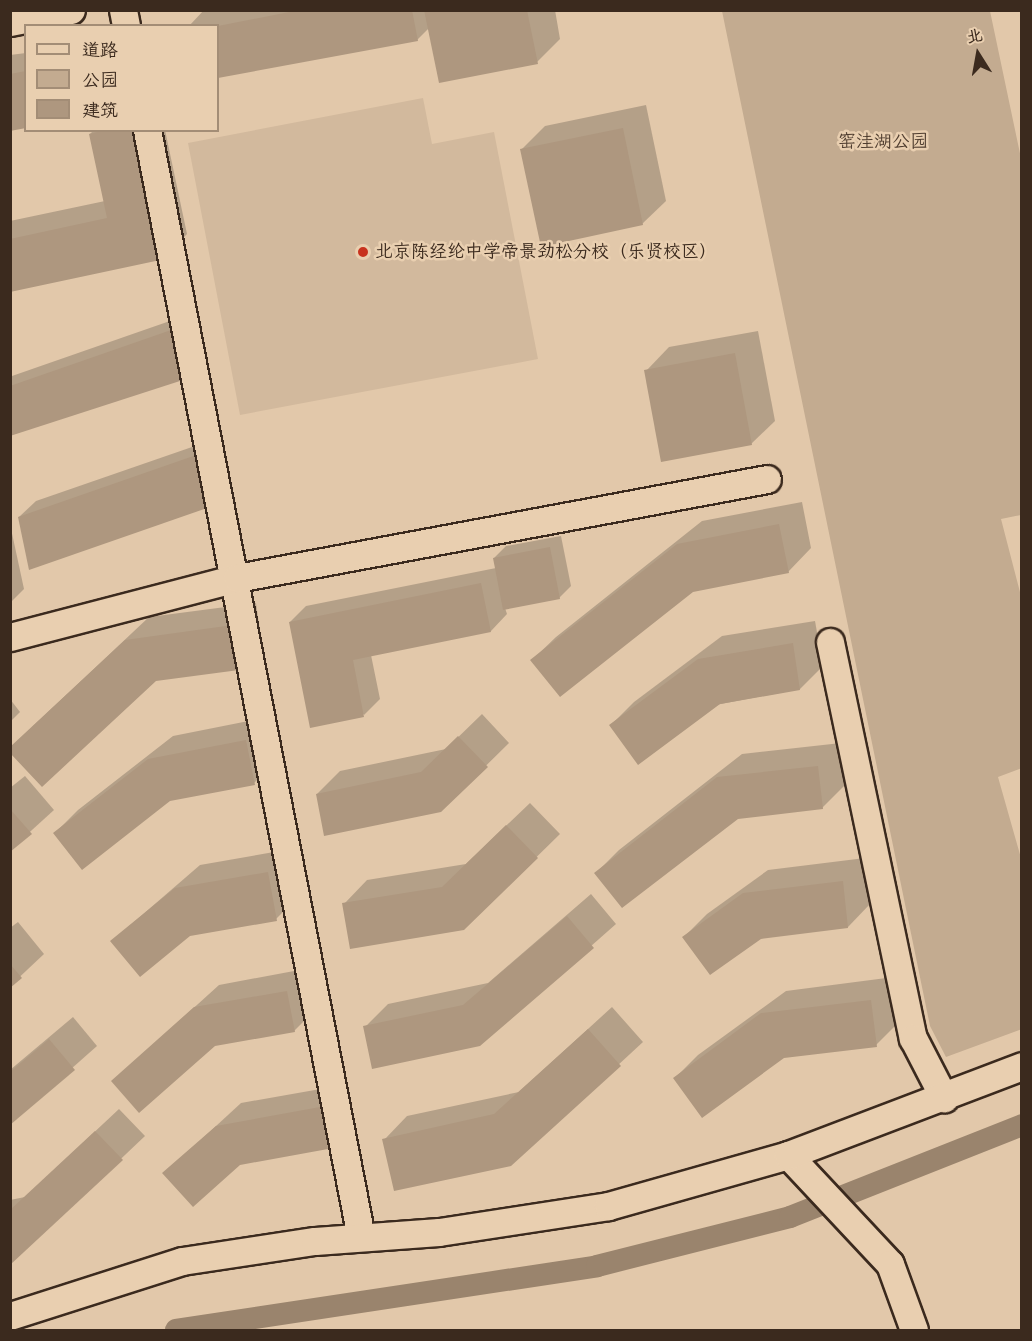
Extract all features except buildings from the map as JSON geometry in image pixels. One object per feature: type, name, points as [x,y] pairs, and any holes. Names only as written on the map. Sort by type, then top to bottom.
[{"type":"street","points":[[10,22],[71,10]]},
{"type":"street","points":[[147,132],[237,578],[361,1237]]},
{"type":"street","points":[[10,637],[237,578],[767,479]]},
{"type":"street","points":[[830,642],[913,1038],[944,1098]]},
{"type":"street","points":[[10,1316],[182,1261],[361,1237],[439,1232],[608,1206],[788,1155],[944,1098],[1022,1066]]},
{"type":"street","points":[[788,1155],[890,1264],[914,1330]]},
{"type":"shaded area","name":"北京陈经纶中学帝景劲松分校（乐贤校区）","points":[[423,98],[432,144],[494,132],[538,359],[240,415],[188,143]]},
{"type":"green space","name":"窑洼湖公园","points":[[722,11],[990,11],[1022,163],[1021,515],[1001,519],[1021,596],[1022,768],[998,777],[1021,858],[1022,1029],[946,1057],[930,1026]]},
{"type":"waterway","points":[[176,1330],[597,1266],[790,1217],[1022,1125]]},
{"type":"place","name":"北京陈经纶中学帝景劲松分校（乐贤校区）","points":[[363,252]]}]
